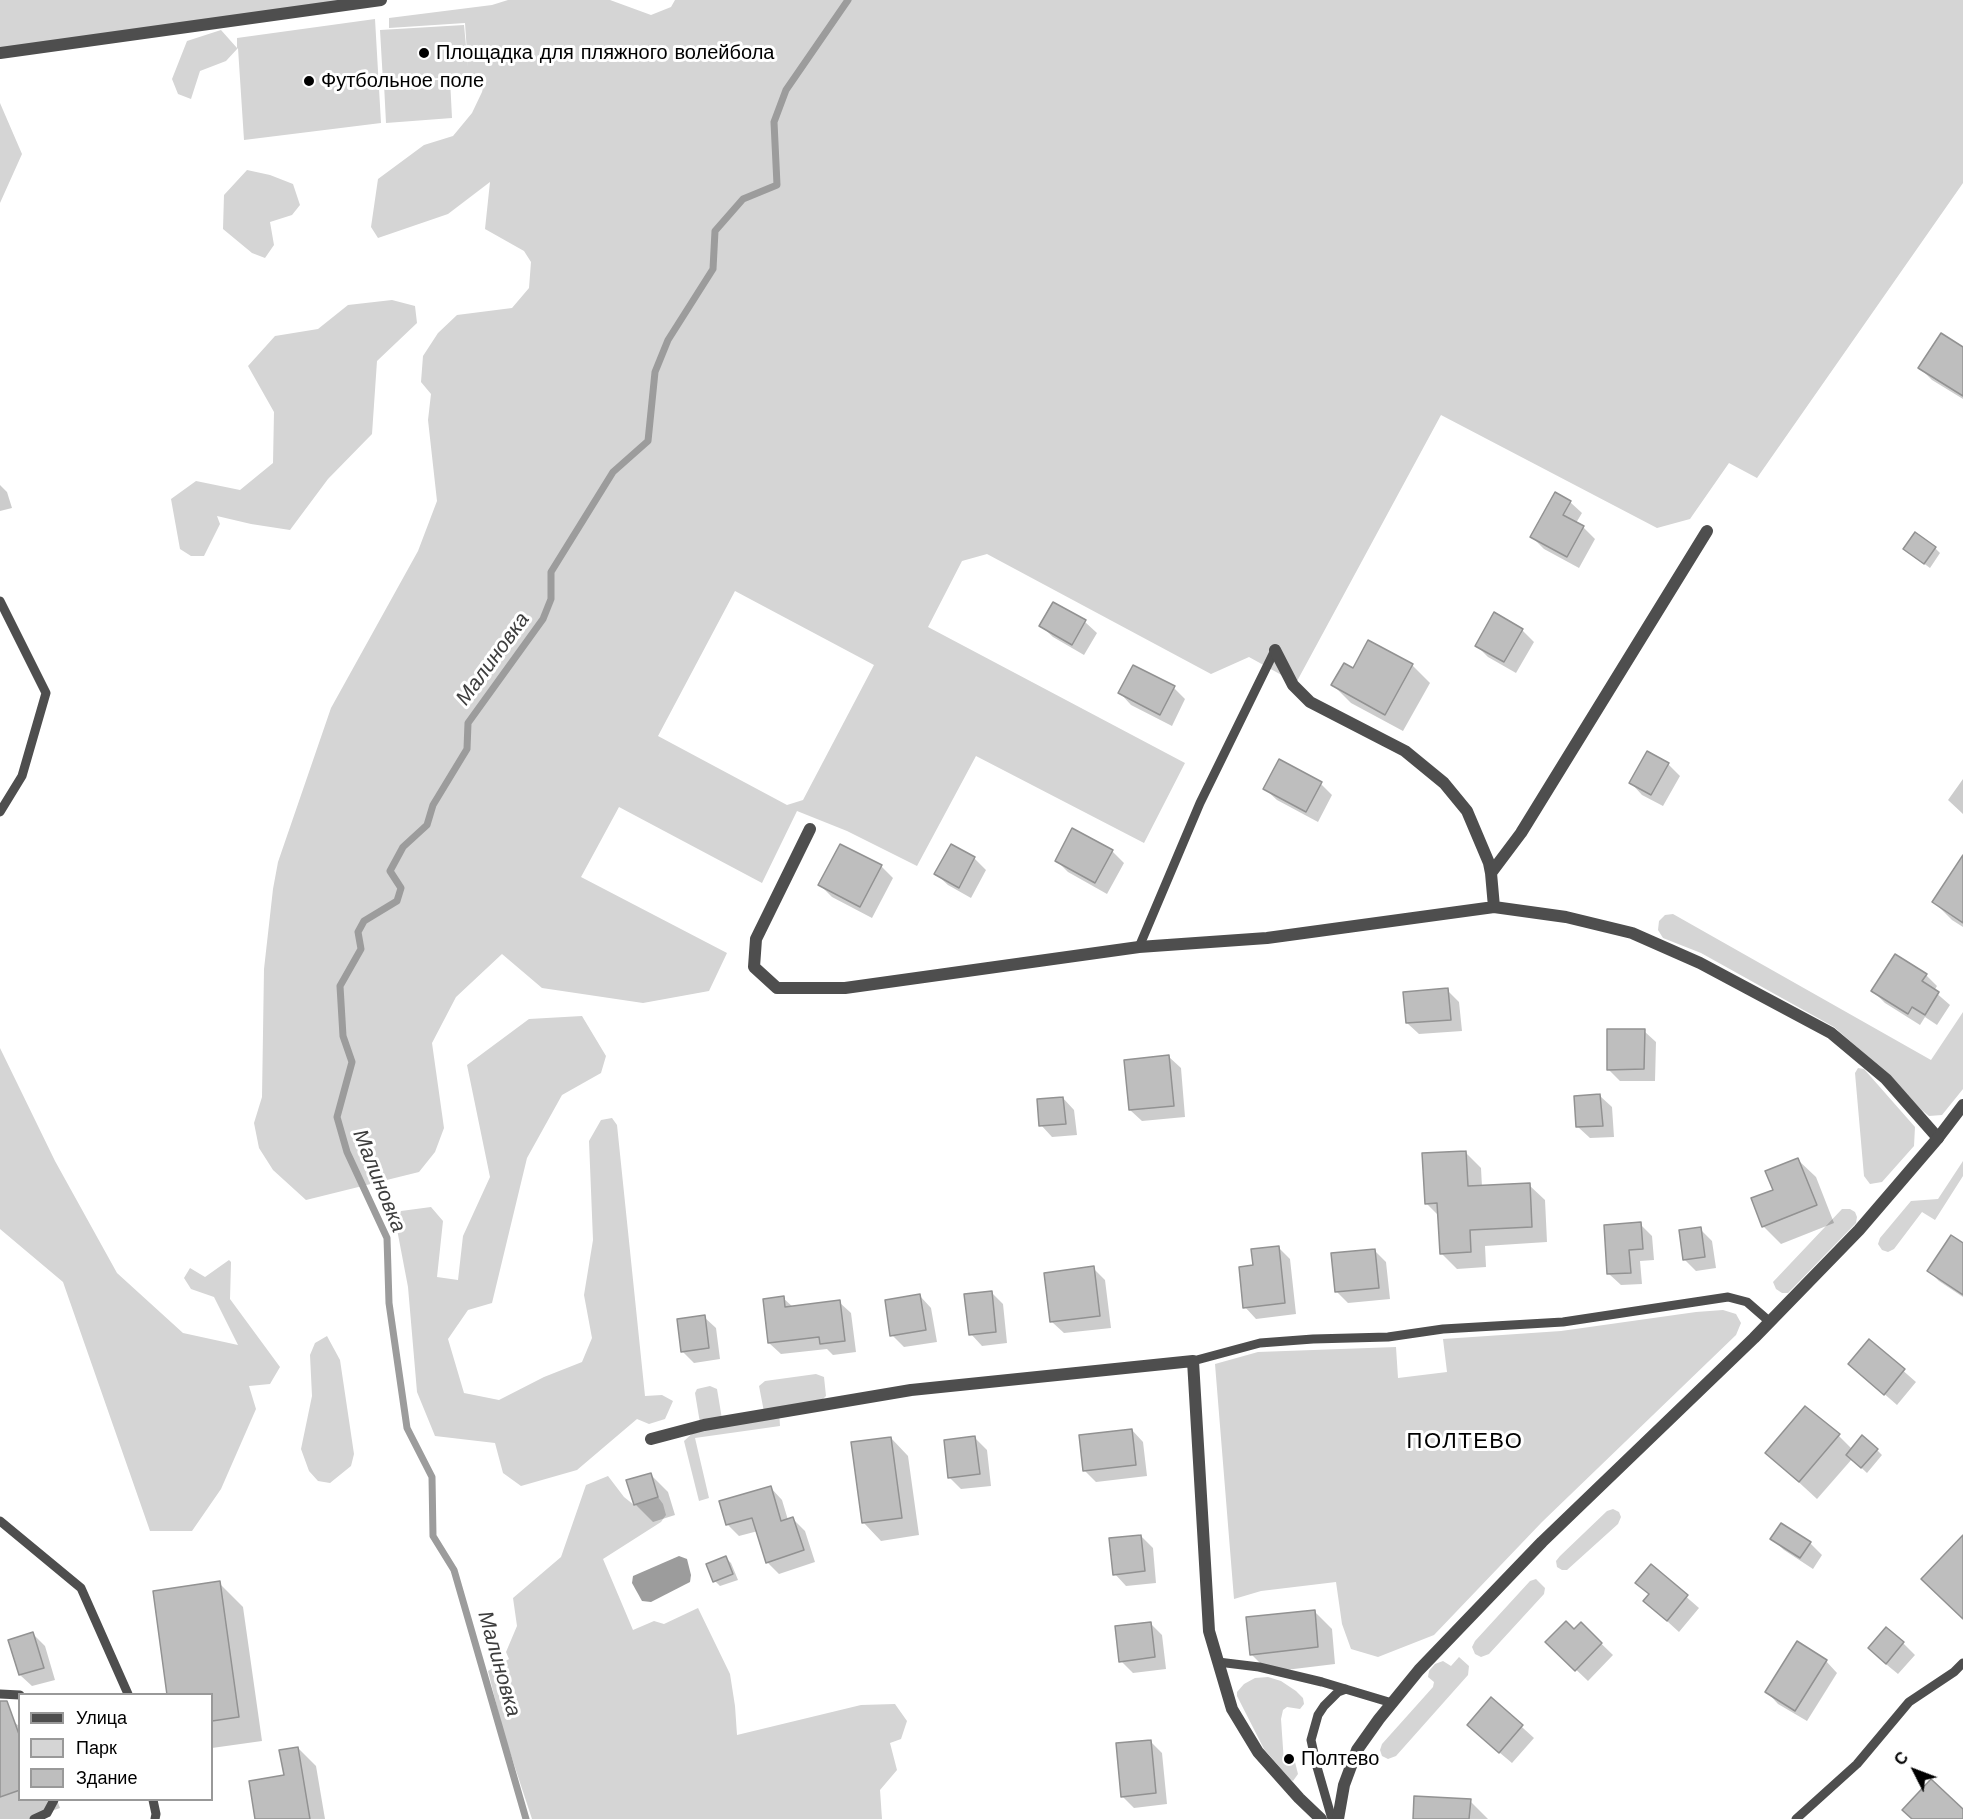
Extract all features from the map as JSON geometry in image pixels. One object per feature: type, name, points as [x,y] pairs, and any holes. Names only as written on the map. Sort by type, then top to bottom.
[{"type":"street","points":[[0,53],[381,0]]},
{"type":"street","points":[[1491,873],[1521,833],[1707,531]]},
{"type":"street","points":[[1275,650],[1293,685],[1310,702],[1405,751],[1444,783],[1467,811],[1489,863],[1494,907]]},
{"type":"street","points":[[810,830],[756,939],[754,967],[777,988],[845,988],[1138,947],[1267,938],[1494,907],[1566,917],[1632,933],[1700,963],[1831,1034],[1886,1079],[1938,1138]]},
{"type":"street","points":[[1338,1819],[1350,1766],[1367,1735],[1419,1670],[1542,1542],[1770,1322],[1859,1230],[1938,1138],[1963,1105]]},
{"type":"street","points":[[651,1439],[704,1425],[911,1390],[1193,1361],[1209,1631],[1232,1709],[1258,1752],[1285,1784],[1321,1819]]},
{"type":"lane","points":[[0,601],[46,693],[22,776],[0,812]]},
{"type":"lane","points":[[1138,947],[1200,803],[1275,650]]},
{"type":"lane","points":[[1193,1361],[1260,1343],[1389,1337],[1443,1329],[1563,1322],[1728,1297],[1748,1302],[1770,1322]]},
{"type":"lane","points":[[0,1521],[81,1588],[127,1693]]},
{"type":"lane","points":[[1218,1662],[1259,1667],[1392,1703]]},
{"type":"lane","points":[[1796,1819],[1857,1764],[1909,1702],[1954,1672],[1963,1663]]},
{"type":"lane","points":[[1332,1819],[1311,1740],[1318,1715],[1324,1706],[1338,1692],[1346,1689]]},
{"type":"lane","points":[[0,1694],[18,1695]]},
{"type":"lane","points":[[34,1819],[47,1813],[53,1801]]},
{"type":"lane","points":[[153,1801],[155,1819]]},
{"type":"green space","points":[[0,0],[381,0],[0,53]]},
{"type":"green space","points":[[508,0],[610,0],[651,15],[671,7],[675,0],[1963,0],[1963,183],[1757,478],[1729,463],[1690,519],[1657,528],[1441,415],[1296,683],[1249,657],[1211,674],[987,554],[962,561],[928,627],[1185,763],[1144,843],[976,756],[917,866],[847,831],[797,811],[762,883],[619,807],[581,877],[727,953],[709,991],[643,1003],[542,988],[502,954],[456,997],[432,1043],[444,1128],[435,1152],[419,1172],[306,1200],[273,1170],[259,1148],[254,1123],[262,1097],[264,969],[278,862],[331,708],[418,551],[437,501],[428,420],[431,394],[421,382],[423,356],[438,333],[457,315],[512,308],[529,288],[531,262],[524,251],[485,229],[490,182],[448,214],[378,238],[371,227],[378,179],[424,145],[453,136],[472,113],[485,80],[469,82],[468,76],[383,82],[380,30],[464,25],[468,67],[465,23],[389,28],[389,18],[492,5]],"holes":[[[735,591],[874,665],[803,800],[787,805],[658,736]]]},
{"type":"green space","name":"Футбольное поле","points":[[375,19],[381,123],[244,140],[238,48],[226,61],[200,71],[191,99],[178,94],[172,79],[187,41],[221,30],[237,48],[237,38]]},
{"type":"green space","points":[[450,79],[452,118],[386,123],[384,84]]},
{"type":"green space","points":[[0,103],[22,154],[0,203]]},
{"type":"green space","points":[[247,170],[270,175],[293,184],[300,205],[292,215],[270,222],[274,245],[265,258],[252,253],[223,229],[224,195]]},
{"type":"green space","points":[[392,300],[415,306],[417,323],[377,361],[372,434],[328,479],[290,530],[217,516],[220,524],[204,556],[191,556],[180,549],[171,499],[196,481],[240,490],[273,463],[274,412],[248,366],[275,336],[318,329],[348,305]]},
{"type":"green space","points":[[1673,914],[1931,1060],[1963,1012],[1963,1089],[1942,1115],[1929,1116],[1890,1076],[1834,1027],[1701,953],[1663,938],[1658,930],[1659,921],[1665,915]]},
{"type":"green space","points":[[582,1016],[606,1056],[601,1073],[562,1095],[527,1158],[492,1303],[468,1310],[448,1339],[464,1393],[499,1400],[544,1377],[582,1362],[592,1338],[584,1295],[593,1240],[589,1141],[601,1120],[612,1118],[617,1125],[645,1396],[662,1395],[673,1401],[665,1419],[649,1424],[637,1419],[577,1470],[521,1486],[503,1473],[495,1443],[435,1436],[417,1392],[408,1287],[396,1224],[401,1211],[431,1207],[443,1221],[437,1277],[458,1280],[463,1236],[490,1177],[467,1065],[529,1019]]},
{"type":"green space","points":[[0,1048],[55,1161],[117,1273],[183,1333],[238,1345],[214,1297],[191,1289],[184,1278],[190,1268],[205,1277],[229,1260],[231,1262],[230,1299],[280,1367],[270,1384],[249,1386],[256,1409],[221,1489],[192,1531],[150,1531],[63,1282],[0,1229]]},
{"type":"green space","points":[[1858,1068],[1864,1069],[1915,1127],[1914,1146],[1882,1182],[1870,1184],[1864,1176],[1855,1073]]},
{"type":"green space","points":[[1963,1161],[1963,1176],[1935,1220],[1922,1212],[1894,1249],[1888,1252],[1882,1250],[1878,1244],[1880,1238],[1911,1201],[1938,1199]]},
{"type":"green space","points":[[1842,1209],[1855,1212],[1856,1223],[1788,1293],[1782,1293],[1776,1289],[1773,1282]]},
{"type":"green space","points":[[1723,1310],[1736,1314],[1741,1323],[1736,1335],[1542,1522],[1434,1635],[1378,1657],[1351,1649],[1342,1624],[1336,1582],[1261,1591],[1234,1599],[1215,1364],[1258,1352],[1396,1347],[1398,1378],[1447,1372],[1443,1339],[1561,1331]]},
{"type":"green space","points":[[327,1336],[340,1360],[354,1454],[351,1466],[330,1483],[318,1481],[309,1471],[301,1449],[312,1396],[310,1355],[315,1343]]},
{"type":"green space","points":[[816,1374],[824,1377],[826,1396],[818,1404],[779,1410],[780,1426],[695,1438],[709,1498],[699,1501],[684,1441],[695,1431],[701,1429],[695,1393],[697,1389],[710,1386],[717,1389],[722,1419],[765,1417],[759,1386],[765,1381]]},
{"type":"green space","points":[[608,1476],[624,1497],[634,1505],[658,1497],[666,1515],[661,1522],[603,1559],[633,1630],[654,1621],[664,1624],[698,1608],[730,1674],[737,1735],[861,1705],[895,1704],[907,1721],[901,1739],[890,1743],[897,1770],[880,1790],[882,1819],[532,1819],[503,1731],[488,1671],[509,1659],[506,1652],[517,1626],[513,1598],[561,1557],[586,1485]]},
{"type":"green space","points":[[1613,1509],[1619,1512],[1621,1517],[1618,1524],[1567,1570],[1557,1567],[1556,1561],[1560,1556],[1607,1511]]},
{"type":"green space","points":[[1536,1579],[1545,1588],[1544,1594],[1489,1654],[1481,1657],[1475,1654],[1472,1647],[1475,1641],[1530,1581]]},
{"type":"green space","points":[[1459,1657],[1469,1666],[1468,1675],[1396,1756],[1388,1759],[1382,1756],[1380,1750],[1382,1744],[1433,1687],[1434,1682],[1428,1677],[1429,1671],[1435,1664],[1443,1661],[1451,1666]]},
{"type":"green space","points":[[1268,1677],[1281,1681],[1303,1698],[1304,1704],[1300,1709],[1287,1707],[1283,1710],[1281,1719],[1284,1763],[1295,1762],[1298,1774],[1293,1781],[1264,1749],[1237,1696],[1237,1692],[1244,1684],[1255,1678]]},
{"type":"shaded area","points":[[679,1556],[687,1559],[691,1575],[690,1582],[651,1602],[642,1601],[632,1583],[633,1576]]},
{"type":"building","points":[[1941,333],[1963,347],[1963,396],[1918,368]]},
{"type":"building","points":[[1555,492],[1571,501],[1563,515],[1584,526],[1567,557],[1530,537]]},
{"type":"building","points":[[1915,532],[1936,547],[1924,564],[1903,549]]},
{"type":"building","points":[[1053,602],[1086,620],[1072,645],[1039,626]]},
{"type":"building","points":[[1494,612],[1523,629],[1504,662],[1475,646]]},
{"type":"building","points":[[1368,640],[1413,664],[1385,715],[1331,685],[1344,663],[1353,668]]},
{"type":"building","points":[[1133,665],[1175,686],[1160,715],[1118,693]]},
{"type":"building","points":[[1647,751],[1669,763],[1651,795],[1629,783]]},
{"type":"building","points":[[1279,759],[1322,782],[1306,812],[1263,789]]},
{"type":"building","points":[[1072,828],[1113,850],[1095,883],[1055,861]]},
{"type":"building","points":[[840,844],[882,865],[860,907],[818,885]]},
{"type":"building","points":[[951,844],[975,857],[959,888],[934,874]]},
{"type":"building","points":[[1963,855],[1963,923],[1932,902]]},
{"type":"building","points":[[1895,954],[1927,974],[1922,981],[1939,992],[1925,1015],[1912,1007],[1908,1014],[1871,991]]},
{"type":"building","points":[[1448,988],[1451,1020],[1406,1023],[1403,992]]},
{"type":"building","points":[[1607,1029],[1645,1029],[1644,1069],[1607,1070]]},
{"type":"building","points":[[1169,1055],[1174,1106],[1129,1110],[1124,1060]]},
{"type":"building","points":[[1600,1094],[1603,1126],[1576,1127],[1574,1096]]},
{"type":"building","points":[[1063,1097],[1066,1124],[1039,1126],[1037,1099]]},
{"type":"building","points":[[1466,1151],[1468,1186],[1530,1183],[1532,1227],[1470,1230],[1471,1252],[1440,1254],[1437,1203],[1425,1204],[1422,1153]]},
{"type":"building","points":[[1798,1158],[1817,1205],[1762,1227],[1751,1198],[1773,1190],[1765,1171]]},
{"type":"building","points":[[1641,1222],[1643,1249],[1629,1250],[1631,1273],[1607,1274],[1604,1225]]},
{"type":"building","points":[[1701,1227],[1705,1257],[1683,1260],[1679,1230]]},
{"type":"building","points":[[1951,1235],[1963,1243],[1963,1295],[1927,1271]]},
{"type":"building","points":[[1279,1246],[1285,1303],[1243,1308],[1239,1267],[1253,1265],[1251,1249]]},
{"type":"building","points":[[1375,1249],[1379,1288],[1335,1292],[1331,1253]]},
{"type":"building","points":[[1094,1266],[1100,1316],[1050,1322],[1044,1273]]},
{"type":"building","points":[[992,1291],[996,1332],[969,1335],[964,1294]]},
{"type":"building","points":[[920,1294],[926,1330],[890,1336],[885,1300]]},
{"type":"building","points":[[784,1296],[785,1307],[840,1300],[845,1341],[820,1344],[819,1337],[768,1343],[763,1299]]},
{"type":"building","points":[[705,1315],[709,1348],[681,1352],[677,1319]]},
{"type":"building","points":[[1869,1339],[1905,1369],[1884,1395],[1848,1364]]},
{"type":"building","points":[[1805,1406],[1840,1434],[1799,1482],[1765,1453]]},
{"type":"building","points":[[1132,1429],[1136,1465],[1083,1471],[1079,1435]]},
{"type":"building","points":[[1862,1435],[1878,1449],[1861,1468],[1846,1455]]},
{"type":"building","points":[[975,1436],[980,1474],[948,1478],[944,1440]]},
{"type":"building","points":[[891,1437],[902,1518],[862,1523],[851,1442]]},
{"type":"building","points":[[651,1473],[658,1497],[634,1505],[626,1480]]},
{"type":"building","points":[[771,1486],[781,1521],[793,1517],[804,1550],[766,1563],[752,1518],[726,1525],[719,1501]]},
{"type":"building","points":[[1781,1523],[1811,1542],[1800,1558],[1770,1539]]},
{"type":"building","points":[[1141,1535],[1145,1571],[1113,1575],[1109,1538]]},
{"type":"building","points":[[1963,1535],[1963,1619],[1921,1579]]},
{"type":"building","points":[[726,1556],[733,1574],[713,1582],[706,1564]]},
{"type":"building","points":[[1651,1564],[1688,1595],[1667,1621],[1643,1601],[1649,1594],[1635,1583]]},
{"type":"building","points":[[220,1581],[239,1717],[213,1721],[213,1693],[167,1693],[153,1591]]},
{"type":"building","points":[[1315,1610],[1318,1647],[1250,1655],[1246,1617]]},
{"type":"building","points":[[1566,1621],[1574,1629],[1581,1622],[1602,1643],[1575,1671],[1545,1642]]},
{"type":"building","points":[[1151,1622],[1155,1657],[1119,1662],[1115,1626]]},
{"type":"building","points":[[1886,1627],[1904,1642],[1886,1664],[1868,1648]]},
{"type":"building","points":[[33,1632],[44,1668],[19,1675],[8,1640]]},
{"type":"building","points":[[1797,1641],[1827,1660],[1795,1711],[1765,1692]]},
{"type":"building","points":[[1491,1697],[1523,1725],[1499,1753],[1467,1725]]},
{"type":"building","points":[[0,1701],[7,1701],[18,1731],[18,1791],[0,1797]]},
{"type":"building","points":[[1151,1740],[1156,1793],[1121,1797],[1116,1743]]},
{"type":"building","points":[[298,1747],[310,1819],[255,1819],[249,1781],[284,1775],[279,1750]]},
{"type":"building","points":[[1931,1779],[1963,1809],[1963,1819],[1912,1819],[1902,1810]]},
{"type":"building","points":[[1414,1796],[1471,1799],[1469,1819],[1413,1819]]},
{"type":"waterway","name":"Малиновка","points":[[526,1819],[454,1570],[433,1536],[432,1477],[407,1428],[389,1303],[387,1238],[347,1152],[337,1117],[352,1062],[343,1036],[340,986],[361,949],[358,932],[364,921],[397,901],[401,888],[390,871],[403,847],[427,825],[433,805],[467,749],[468,723],[543,619],[551,599],[551,572],[613,472],[648,441],[655,372],[668,340],[713,269],[715,231],[743,199],[777,185],[774,122],[786,90],[848,0]]},
{"type":"place","name":"Площадка для пляжного волейбола","points":[[424,53]]},
{"type":"place","name":"Футбольное поле","points":[[309,81]]},
{"type":"place","name":"Полтево","points":[[1289,1759]]},
{"type":"district","name":"ПОЛТЕВО","points":[[1465,1442]]}]
